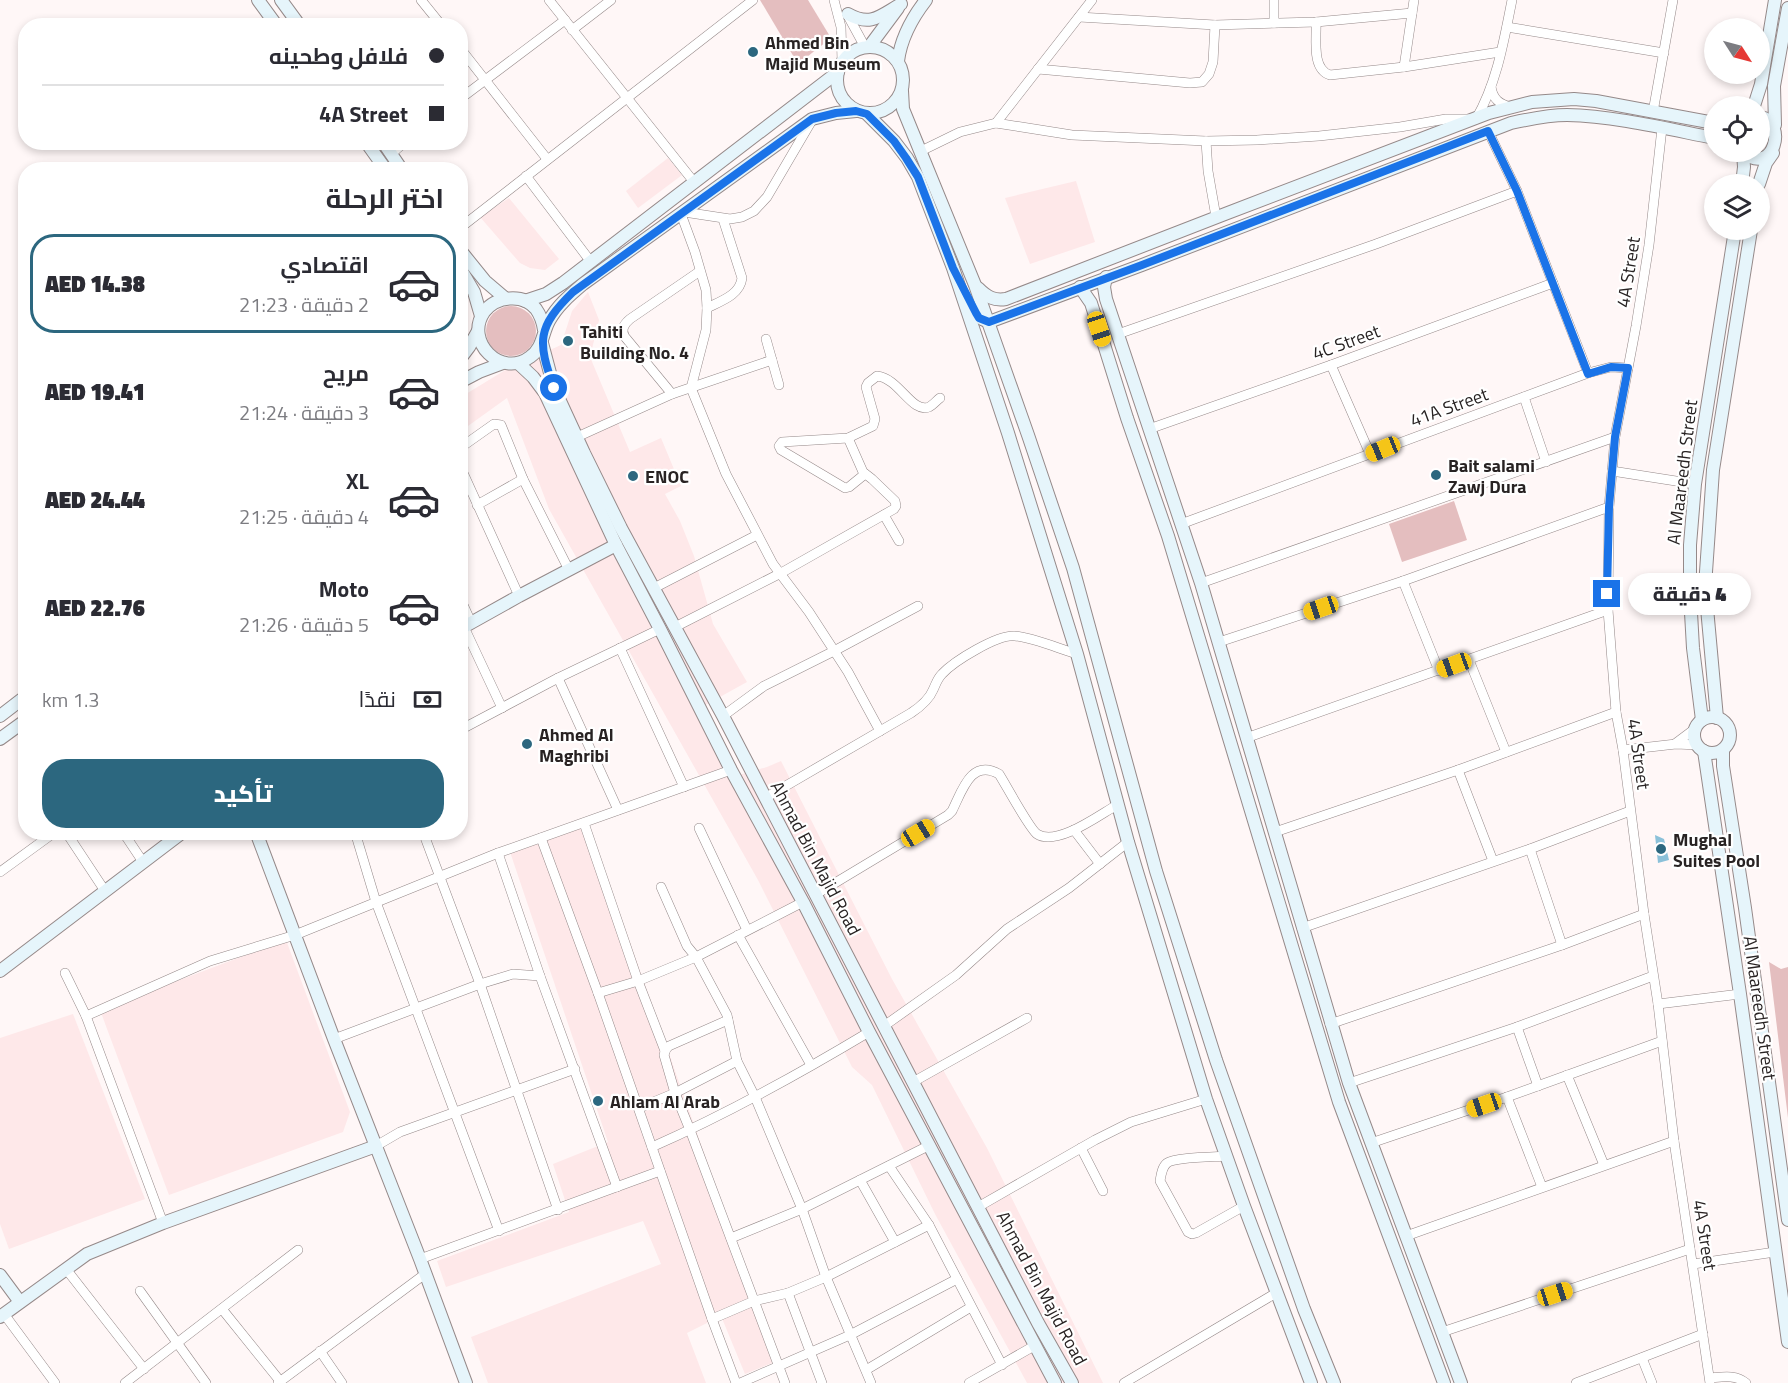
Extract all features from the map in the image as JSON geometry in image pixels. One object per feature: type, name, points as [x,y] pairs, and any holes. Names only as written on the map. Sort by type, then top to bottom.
[{"type":"street","points":[[258,0],[272,18]]},
{"type":"street","points":[[421,0],[436,18]]},
{"type":"street","points":[[549,0],[694,182]]},
{"type":"street","points":[[572,30],[611,0]]},
{"type":"street","points":[[468,222],[753,0]]},
{"type":"street","points":[[898,61],[906,32],[926,0]]},
{"type":"street","points":[[996,123],[1092,0]]},
{"type":"street","points":[[1274,0],[1274,23]]},
{"type":"street","points":[[1404,67],[1414,0]]},
{"type":"street","points":[[1476,119],[1491,87],[1512,0]]},
{"type":"street","points":[[1653,112],[1673,0],[1668,0]]},
{"type":"street","points":[[1757,96],[1775,0]]},
{"type":"street","points":[[288,2],[296,18]]},
{"type":"street","points":[[835,2],[848,14],[858,20],[866,21],[902,2]]},
{"type":"street","points":[[835,2],[841,27],[837,83],[840,95],[846,104],[862,112],[894,141],[906,158],[918,177],[953,268],[1008,433],[1077,654],[1128,842],[1206,1099],[1311,1383]]},
{"type":"street","points":[[867,47],[902,2]]},
{"type":"street","points":[[1762,174],[1779,138],[1775,125],[1774,86],[1788,8]]},
{"type":"street","points":[[1079,17],[1215,25],[1316,22],[1412,13]]},
{"type":"street","points":[[848,14],[867,47]]},
{"type":"street","points":[[468,93],[565,20]]},
{"type":"street","points":[[1316,22],[1317,64],[1325,74],[1330,75],[1404,67],[1500,52]]},
{"type":"street","points":[[1038,69],[1191,83],[1202,82],[1209,74],[1213,62],[1215,25]]},
{"type":"street","points":[[1507,27],[1664,52]]},
{"type":"street","points":[[525,301],[555,289],[591,262],[840,66],[849,54],[867,47],[884,49],[898,61],[904,81],[903,109],[989,322],[1073,567],[1156,871],[1216,1060],[1304,1309],[1334,1383]]},
{"type":"street","points":[[468,58],[548,159]]},
{"type":"street","points":[[1491,87],[1497,101],[1511,107]]},
{"type":"street","points":[[468,378],[503,363],[518,363],[528,359],[536,352],[556,310],[573,292],[812,119],[836,113],[878,113],[897,101],[902,91]]},
{"type":"street","points":[[975,285],[986,296],[999,300],[1006,299],[1220,215],[1511,107],[1553,99],[1574,99],[1704,121]]},
{"type":"street","points":[[953,268],[979,318],[989,322],[1488,131],[1535,117],[1566,115],[1605,119],[1704,136]]},
{"type":"street","points":[[921,151],[960,132],[996,123],[1072,135],[1206,141],[1319,136],[1400,127],[1446,118],[1476,119]]},
{"type":"street","points":[[682,213],[723,219],[748,214],[763,202],[812,119]]},
{"type":"street","points":[[1770,121],[1775,125]]},
{"type":"street","name":"4A Street","points":[[1662,128],[1649,245],[1615,437],[1609,507],[1608,610],[1616,712],[1653,976],[1659,1004],[1674,1141],[1710,1381]]},
{"type":"street","points":[[1488,131],[1517,191],[1588,374]]},
{"type":"street","points":[[1142,265],[1146,259],[1223,229],[1226,224],[1220,215],[1208,171],[1206,141]]},
{"type":"street","points":[[388,150],[396,162]]},
{"type":"street","points":[[391,154],[396,150]]},
{"type":"street","points":[[1770,154],[1775,150]]},
{"type":"street","points":[[526,176],[591,262]]},
{"type":"street","points":[[1118,334],[1376,244],[1517,191]]},
{"type":"street","points":[[682,213],[706,290],[707,308],[706,330],[691,388],[726,474],[757,535],[773,564],[809,612],[859,690],[880,731]]},
{"type":"street","points":[[707,308],[736,292],[742,282],[723,219]]},
{"type":"street","name":"Al Maareedh Street","points":[[1699,724],[1690,595],[1690,545],[1695,484],[1733,240]]},
{"type":"street","name":"Al Maareedh Street","points":[[1717,718],[1705,586],[1708,540],[1713,470],[1749,240]]},
{"type":"street","points":[[468,260],[481,276],[505,298]]},
{"type":"street","points":[[672,394],[625,337],[624,324],[700,271]]},
{"type":"street","points":[[1035,304],[1030,301],[1033,294],[1074,273]]},
{"type":"street","points":[[1106,278],[1104,293],[1201,583],[1330,1024],[1349,1083],[1461,1383]]},
{"type":"street","points":[[468,282],[474,292],[481,316]]},
{"type":"street","name":"4C Street","points":[[1149,429],[1553,283]]},
{"type":"street","points":[[1080,287],[1088,298],[1099,329],[1168,536],[1339,1102],[1444,1383]]},
{"type":"street","points":[[468,348],[478,331],[481,316],[495,302],[505,298],[525,301],[535,308],[542,318],[543,337]]},
{"type":"street","points":[[1099,329],[1105,328],[1110,331],[1121,366],[1124,369],[1128,368]]},
{"type":"street","points":[[478,331],[479,339],[488,354],[503,363]]},
{"type":"street","name":"Ahmad Bin Majid Road","points":[[543,337],[554,388],[621,528],[723,716],[1038,1323],[1072,1383]]},
{"type":"street","points":[[766,339],[779,385]]},
{"type":"street","points":[[577,437],[672,394],[772,360]]},
{"type":"street","name":"Ahmad Bin Majid Road","points":[[518,363],[545,393],[616,545],[731,771],[803,902],[869,1032],[1055,1383]]},
{"type":"street","points":[[1331,365],[1370,454]]},
{"type":"street","name":"41A Street","points":[[1181,524],[1588,374],[1611,367],[1628,368]]},
{"type":"street","points":[[865,474],[845,488],[781,450],[779,446],[782,442],[848,438],[875,424],[866,387],[877,376],[890,380],[921,408],[930,407],[940,398]]},
{"type":"street","points":[[1524,397],[1546,462]]},
{"type":"street","points":[[468,442],[494,424],[498,424],[502,429],[523,479],[569,570]]},
{"type":"street","points":[[1201,583],[1615,437]]},
{"type":"street","points":[[675,627],[781,573],[894,509],[895,501],[860,468],[848,438]]},
{"type":"street","points":[[1612,471],[1695,484]]},
{"type":"street","points":[[477,505],[523,479]]},
{"type":"street","points":[[468,484],[519,596]]},
{"type":"street","points":[[1218,642],[1403,581],[1609,507]]},
{"type":"street","points":[[884,515],[899,541]]},
{"type":"street","points":[[654,588],[757,535]]},
{"type":"street","points":[[468,624],[616,545]]},
{"type":"street","points":[[1403,581],[1439,671]]},
{"type":"street","points":[[723,716],[764,686],[918,606]]},
{"type":"street","points":[[1246,738],[1608,610]]},
{"type":"street","points":[[468,726],[558,678],[660,629]]},
{"type":"street","points":[[468,633],[502,708]]},
{"type":"street","points":[[765,798],[911,713],[922,705],[933,692],[935,683],[944,671],[978,648],[1004,638],[1017,636],[1077,654]]},
{"type":"street","points":[[620,648],[684,787]]},
{"type":"street","points":[[1469,660],[1506,752]]},
{"type":"street","points":[[558,678],[618,810]]},
{"type":"street","points":[[0,716],[18,702]]},
{"type":"street","points":[[1275,832],[1458,770],[1616,712]]},
{"type":"street","points":[[1623,750],[1676,744],[1715,753],[1723,750],[1729,742],[1730,731],[1724,721],[1707,718],[1676,744]]},
{"type":"street","points":[[1699,724],[1695,738],[1701,748]]},
{"type":"street","points":[[0,739],[18,726]]},
{"type":"street","name":"Al Maareedh Street","points":[[1701,748],[1740,994],[1788,1342]]},
{"type":"street","name":"Al Maareedh Street","points":[[1723,750],[1723,770],[1745,908],[1788,1220]]},
{"type":"street","points":[[815,895],[948,815],[969,778],[974,772],[980,770],[999,774],[1034,831],[1053,838],[1074,830],[1118,805]]},
{"type":"street","points":[[1458,770],[1493,861]]},
{"type":"street","points":[[86,1016],[210,961],[295,935],[498,853],[731,771]]},
{"type":"street","points":[[1302,928],[1530,849],[1630,810]]},
{"type":"street","points":[[584,823],[664,1051],[675,1093],[785,1383]]},
{"type":"street","points":[[699,828],[743,933],[811,1065]]},
{"type":"street","points":[[1074,830],[1100,864]]},
{"type":"street","points":[[541,838],[639,1108],[712,1319],[738,1383],[850,1335],[957,1279]]},
{"type":"street","points":[[0,872],[44,840]]},
{"type":"street","points":[[71,840],[105,891]]},
{"type":"street","points":[[128,840],[143,862]]},
{"type":"street","points":[[0,970],[172,840]]},
{"type":"street","points":[[259,840],[334,1040],[426,1274],[465,1383]]},
{"type":"street","points":[[357,840],[376,902],[499,1231]]},
{"type":"street","points":[[426,840],[480,984],[558,1210]]},
{"type":"street","points":[[884,1026],[956,975],[1007,929],[1069,888],[1128,842]]},
{"type":"street","points":[[1530,849],[1562,945]]},
{"type":"street","points":[[498,853],[617,1187]]},
{"type":"street","points":[[661,887],[687,946],[696,957],[728,1020],[737,1061],[755,1097],[802,1209],[826,1277],[871,1383]]},
{"type":"street","points":[[598,993],[638,981],[696,957],[803,902]]},
{"type":"street","points":[[1330,1024],[1562,945],[1644,914]]},
{"type":"street","points":[[65,973],[86,1016],[163,1223]]},
{"type":"street","points":[[334,1040],[480,984],[513,974],[540,976]]},
{"type":"street","points":[[1349,1083],[1517,1027],[1653,976]]},
{"type":"street","points":[[1659,1004],[1740,994]]},
{"type":"street","points":[[913,1082],[1028,1018]]},
{"type":"street","points":[[664,1051],[669,1046],[728,1020]]},
{"type":"street","points":[[1517,1027],[1538,1086]]},
{"type":"street","points":[[652,1147],[755,1097],[869,1032]]},
{"type":"street","points":[[1371,1143],[1662,1041]]},
{"type":"street","points":[[639,1108],[675,1093],[737,1061]]},
{"type":"street","points":[[55,1383],[2,1316],[87,1254],[163,1223],[376,1146],[400,1132],[575,1069]]},
{"type":"street","points":[[1567,1075],[1604,1165]]},
{"type":"street","points":[[1507,1097],[1542,1187]]},
{"type":"street","points":[[978,1207],[1131,1122],[1206,1099]]},
{"type":"street","points":[[1406,1236],[1674,1141]]},
{"type":"street","points":[[731,1238],[802,1209],[930,1145]]},
{"type":"street","points":[[1081,1148],[1103,1191]]},
{"type":"street","points":[[1226,1156],[1177,1159],[1168,1162],[1163,1168],[1160,1181],[1188,1232],[1192,1234],[1244,1206]]},
{"type":"street","points":[[889,1166],[928,1225],[1002,1365]]},
{"type":"street","points":[[420,1259],[660,1171]]},
{"type":"street","points":[[860,1180],[895,1242]]},
{"type":"street","points":[[712,1319],[754,1301],[788,1293],[826,1277],[928,1225]]},
{"type":"street","points":[[1442,1332],[1690,1249]]},
{"type":"street","points":[[125,1383],[298,1250]]},
{"type":"street","points":[[1693,1264],[1775,1252]]},
{"type":"street","points":[[66,1269],[144,1369]]},
{"type":"street","points":[[222,1309],[279,1382],[426,1274]]},
{"type":"street","points":[[0,1275],[20,1302]]},
{"type":"street","points":[[140,1292],[206,1383]]},
{"type":"street","points":[[788,1293],[822,1383]]},
{"type":"street","points":[[1124,1383],[1276,1293]]},
{"type":"street","points":[[866,1370],[971,1307]]},
{"type":"street","points":[[1576,1383],[1703,1334]]},
{"type":"street","points":[[969,1383],[1034,1346]]},
{"type":"street","points":[[320,1351],[342,1383]]},
{"type":"street","points":[[1642,1358],[1652,1383]]},
{"type":"street","points":[[1710,1381],[1732,1377],[1746,1383]]},
{"type":"shaded area","points":[[760,0],[808,0],[831,38],[798,64]]},
{"type":"shaded area","points":[[668,158],[682,175],[638,208],[626,191]]},
{"type":"shaded area","points":[[1076,181],[1095,242],[1030,264],[1005,198]]},
{"type":"shaded area","points":[[509,198],[559,259],[545,270],[530,268],[520,263],[480,217]]},
{"type":"shaded area","points":[[588,292],[599,320],[590,357],[630,452],[661,438],[681,486],[665,494],[680,521],[694,556],[713,624],[747,682],[700,708],[739,775],[781,761],[892,979],[987,1148],[1103,1383],[1027,1383],[935,1214],[872,1085],[852,1067],[758,880],[549,509],[507,398],[468,426],[468,393],[507,369],[561,345],[572,311]]},
{"type":"shaded area","points":[[506,306],[516,306],[529,313],[536,326],[536,336],[529,349],[516,356],[506,356],[497,352],[490,345],[486,336],[486,326],[490,317],[497,310]]},
{"type":"shaded area","points":[[1454,501],[1467,540],[1402,562],[1389,524]]},
{"type":"shaded area","points":[[588,823],[777,1361],[745,1374],[721,1316],[687,1333],[706,1383],[488,1383],[471,1337],[661,1264],[643,1221],[446,1287],[437,1261],[569,1212],[553,1164],[608,1142],[509,849]]},
{"type":"shaded area","points":[[286,940],[350,1112],[343,1132],[169,1195],[100,1010]]},
{"type":"shaded area","points":[[1769,962],[1781,969],[1788,967],[1788,1118]]},
{"type":"shaded area","points":[[73,1014],[145,1199],[9,1249],[0,1224],[0,1038]]},
{"type":"water","name":"Mughal Suites Pool","points":[[1655,835],[1664,839],[1669,860],[1658,863]]},
{"type":"place","name":"Ahmed Bin Majid Museum","points":[[753,52]]},
{"type":"place","name":"Tahiti Building No. 4","points":[[568,341]]},
{"type":"place","name":"Bait salami Zawj Dura","points":[[1436,475]]},
{"type":"place","name":"ENOC","points":[[633,476]]},
{"type":"place","name":"Ahmed Al Maghribi","points":[[527,744]]},
{"type":"place","name":"Mughal Suites Pool","points":[[1661,849]]},
{"type":"place","name":"Ahlam Al Arab","points":[[598,1101]]},
{"type":"route","points":[[554,388],[542,343],[544,330],[564,300],[812,119],[856,111],[867,114],[894,141],[918,177],[953,268],[976,313],[979,318],[989,322],[1488,131],[1517,191],[1588,374],[1611,367],[1628,368],[1615,437],[1609,507],[1607,594]]}]
